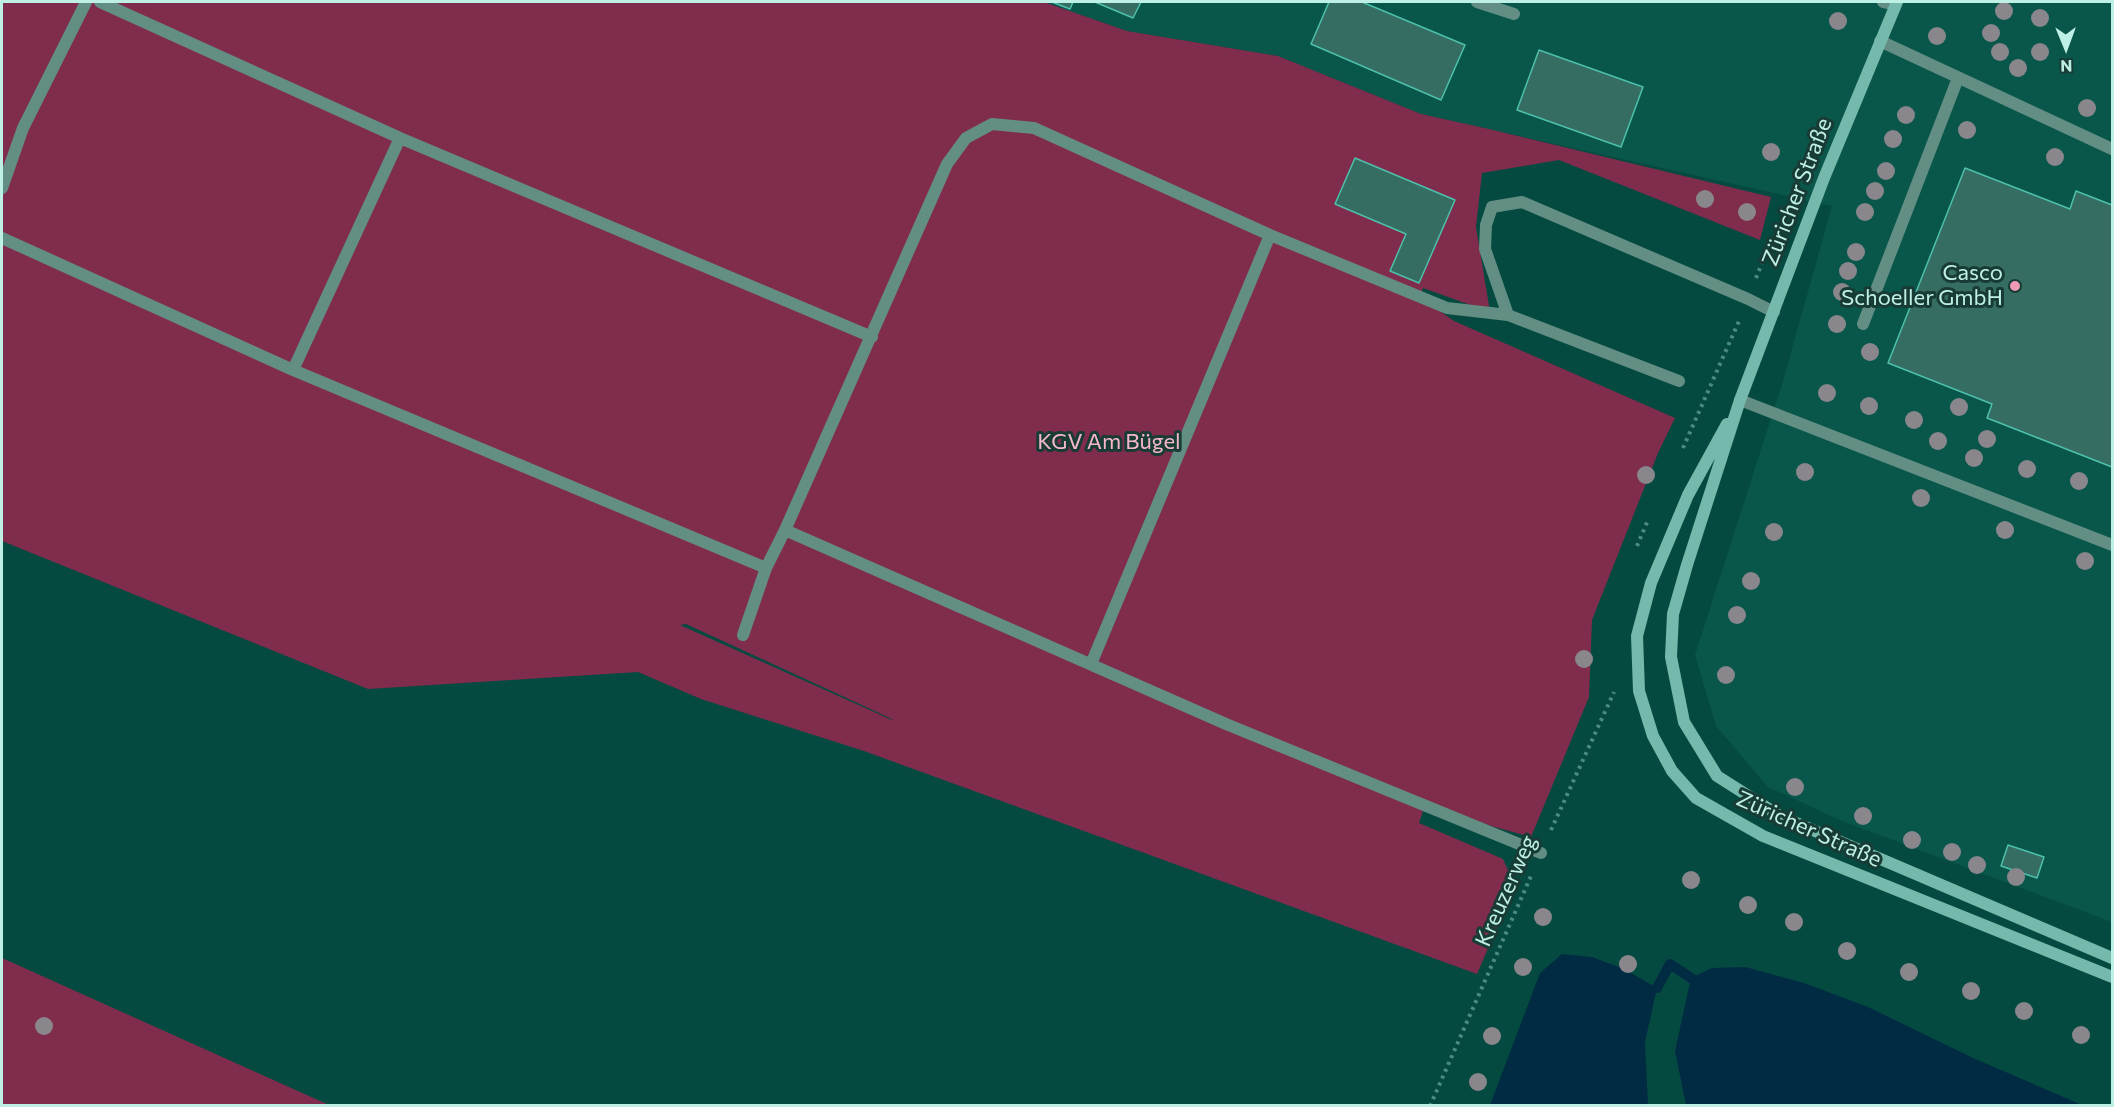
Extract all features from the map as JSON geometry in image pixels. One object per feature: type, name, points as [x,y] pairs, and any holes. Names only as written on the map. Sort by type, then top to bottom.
[{"type":"street","name":"Züricher Straße","points":[[1892,3],[1880,41],[1824,178],[1740,400],[1673,614],[1671,657],[1684,722],[1717,776],[1780,816],[2112,958]]},
{"type":"street","name":"Züricher Straße","points":[[1740,400],[1688,495],[1651,583],[1637,636],[1638,691],[1653,736],[1672,771],[1696,798],[1763,836],[2112,977]]},
{"type":"lane","points":[[2,188],[23,128],[86,2]]},
{"type":"lane","points":[[100,2],[400,138],[872,337]]},
{"type":"lane","points":[[1477,2],[1514,14]]},
{"type":"lane","points":[[1880,41],[2112,149]]},
{"type":"lane","points":[[1863,324],[1958,78]]},
{"type":"lane","points":[[743,635],[766,568],[872,337],[947,164],[966,138],[992,124],[1034,128],[1270,235],[1447,308],[1508,315],[1679,381]]},
{"type":"lane","points":[[293,370],[400,138]]},
{"type":"lane","points":[[1508,315],[1485,249],[1486,225],[1492,207],[1522,202],[1774,312]]},
{"type":"lane","points":[[1091,664],[1270,235]]},
{"type":"lane","points":[[2,238],[293,370],[766,568]]},
{"type":"lane","points":[[1740,400],[2112,545]]},
{"type":"lane","points":[[785,530],[1226,724],[1541,853]]},
{"type":"path","name":"Kreuzerweg","points":[[1430,1106],[1614,690]]},
{"type":"shaded area","points":[[1044,2],[2112,2],[2112,922],[1842,821],[1768,787],[1716,726],[1695,655],[1783,381],[1832,206],[1421,114],[1278,56],[1127,31]]},
{"type":"green space","name":"KGV Am Bügel","points":[[2,2],[1044,2],[1127,31],[1278,56],[1421,114],[1771,197],[1760,240],[1559,160],[1482,173],[1476,227],[1490,312],[1423,288],[1420,297],[1454,321],[1675,418],[1658,453],[1592,620],[1589,697],[1531,837],[1491,826],[1426,802],[1419,823],[1503,859],[1515,886],[1477,974],[864,751],[701,699],[638,672],[368,689],[2,541]],"holes":[[[686,624],[892,720],[680,625]]]},
{"type":"green space","points":[[2,958],[329,1105],[2,1105]]},
{"type":"water","points":[[1562,954],[1592,957],[1624,969],[1657,988],[1645,1042],[1648,1105],[1490,1105],[1540,973]]},
{"type":"water","points":[[1745,967],[1804,983],[1868,1007],[1971,1057],[2082,1105],[1686,1105],[1675,1051],[1691,978],[1712,968]]},
{"type":"building","points":[[1052,2],[1073,2],[1070,9]]},
{"type":"building","points":[[1095,2],[1141,2],[1133,18]]},
{"type":"building","points":[[1329,2],[1362,2],[1465,45],[1441,100],[1311,44]]},
{"type":"building","points":[[1539,50],[1643,87],[1621,147],[1517,110]]},
{"type":"building","points":[[1355,158],[1455,200],[1419,283],[1390,271],[1406,234],[1335,204]]},
{"type":"building","name":"Casco Schoeller GmbH","points":[[1965,168],[2070,209],[2076,191],[2112,205],[2112,467],[1987,418],[1992,404],[1888,363]]},
{"type":"building","points":[[2008,845],[2044,857],[2037,878],[2001,866]]},
{"type":"waterway","points":[[1657,988],[1670,964],[1691,978]]},
{"type":"place","name":"Casco Schoeller GmbH","points":[[2015,286]]}]
